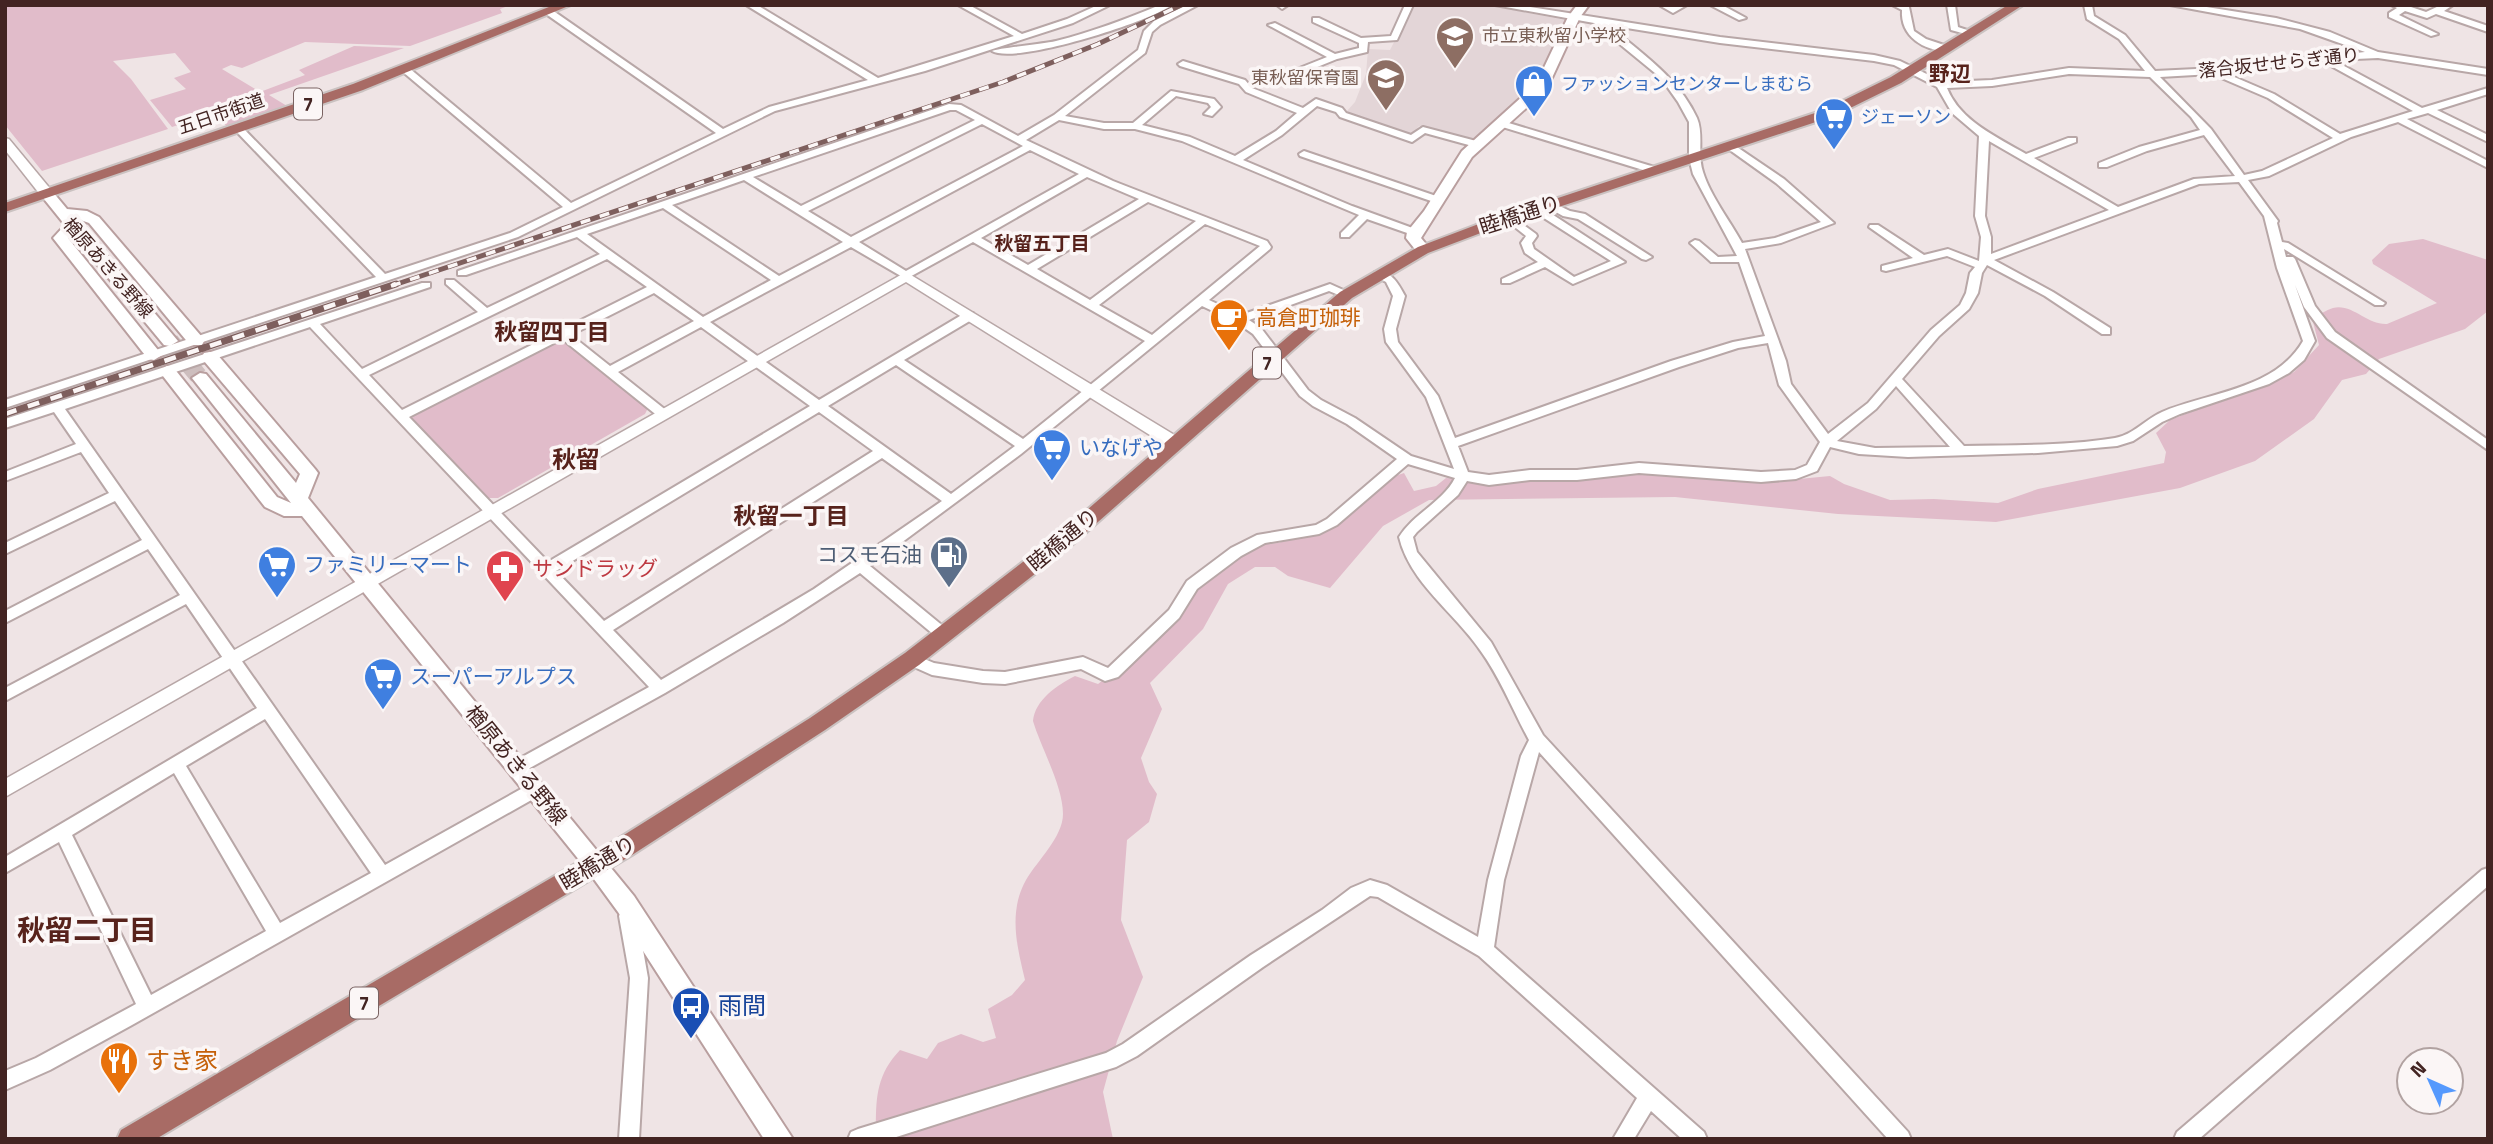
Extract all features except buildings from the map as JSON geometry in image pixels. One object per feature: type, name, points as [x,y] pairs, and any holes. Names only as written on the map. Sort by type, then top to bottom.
[{"type":"main road","name":"五日市街道","points":[[5,208],[406,70],[565,5]]},
{"type":"main road","name":"睦橋通り","points":[[130,1139],[596,864],[774,753],[910,659],[1062,543],[1346,295],[1379,274],[1423,250],[1510,218],[1829,113],[1871,94],[2017,5]]},
{"type":"main road","points":[[1423,250],[1413,238],[1414,232],[1467,154],[1530,97],[1546,77],[1579,9]]},
{"type":"main road","name":"楢原あきる野線","points":[[47,194],[170,341]]},
{"type":"main road","points":[[61,213],[82,214],[94,220],[196,341]]},
{"type":"main road","points":[[72,226],[60,238],[153,355]]},
{"type":"main road","points":[[167,371],[271,502],[284,509],[304,504],[309,473],[210,357]]},
{"type":"main road","name":"楢原あきる野線","points":[[200,378],[596,864],[626,904],[780,1139]]},
{"type":"street","points":[[750,5],[876,81]]},
{"type":"street","points":[[962,5],[1022,37]]},
{"type":"street","points":[[5,404],[514,235],[772,109],[985,49],[1070,21],[1106,5]]},
{"type":"street","points":[[985,49],[1002,51],[1044,45],[1138,19],[1169,5],[1191,7]]},
{"type":"street","points":[[1316,20],[1363,42],[1394,38],[1409,5]]},
{"type":"street","points":[[1499,5],[1579,9],[1595,19],[1674,87],[1694,122],[1694,158],[1698,174],[1739,247],[1785,385],[1826,442],[1868,453],[2067,446],[2127,439],[2159,419],[2285,370],[2302,355],[2309,341],[2283,268],[2269,215]]},
{"type":"street","points":[[1663,5],[1673,10],[1683,5]]},
{"type":"street","points":[[1714,5],[1742,18]]},
{"type":"street","points":[[1896,5],[1906,9],[1904,23],[1909,32],[1947,49]]},
{"type":"street","points":[[1951,5],[1954,28],[1970,34]]},
{"type":"street","points":[[2088,5],[2091,17],[2122,37],[2208,131],[2240,179],[2269,215],[2310,307],[2331,335],[2488,446]]},
{"type":"street","points":[[2174,5],[2244,16],[2323,33],[2350,41],[2378,55]]},
{"type":"street","points":[[2244,16],[2252,5]]},
{"type":"street","points":[[2434,34],[2392,15],[2399,7],[2427,15],[2449,5]]},
{"type":"street","points":[[1018,139],[1057,117],[1142,51],[1148,31],[1157,23],[1191,7]]},
{"type":"street","points":[[2436,10],[2488,29]]},
{"type":"street","points":[[549,12],[721,132]]},
{"type":"street","points":[[1595,19],[1720,40],[1874,58],[1897,64],[1941,85],[1947,103],[1958,116],[1981,132],[2116,210]]},
{"type":"street","points":[[1272,25],[1334,57]]},
{"type":"street","points":[[1295,73],[1334,57],[1364,50],[1363,42]]},
{"type":"street","name":"落合坂せせらぎ通り","points":[[1941,85],[1995,83],[2069,71],[2154,74],[2212,71],[2323,58],[2378,55],[2488,72]]},
{"type":"street","points":[[2323,58],[2425,111],[2488,139]]},
{"type":"street","points":[[1183,64],[1242,82],[1249,90],[1304,112]]},
{"type":"street","points":[[406,70],[571,208]]},
{"type":"street","points":[[2212,71],[2271,96],[2341,139]]},
{"type":"street","points":[[1982,263],[2198,181],[2240,179],[2265,174],[2341,139],[2488,91]]},
{"type":"street","points":[[1135,126],[1174,93],[1211,101],[1216,107],[1209,114]]},
{"type":"street","points":[[1234,161],[1279,133],[1316,102],[1339,110],[1343,115],[1412,139],[1423,130],[1476,144]]},
{"type":"street","points":[[462,273],[949,107],[958,107],[1087,173],[1205,219],[1263,243],[1266,247],[951,501],[860,565],[660,689],[519,768]]},
{"type":"street","points":[[1057,117],[1117,128],[1135,126],[1205,145],[1234,161],[1414,232]]},
{"type":"street","points":[[800,212],[982,120]]},
{"type":"street","points":[[2401,120],[2488,165]]},
{"type":"street","points":[[1499,123],[1657,171]]},
{"type":"street","points":[[239,128],[383,278]]},
{"type":"street","points":[[2104,165],[2154,145],[2208,131]]},
{"type":"street","points":[[1201,301],[1240,319],[1257,331],[1304,393],[1406,458],[1463,476],[1489,480],[1530,475],[1577,475],[1639,467],[1773,476],[1796,474],[1812,468],[1826,442],[1872,406],[1935,333],[1970,300],[1982,263],[1986,237],[1980,216],[1981,132]]},
{"type":"street","points":[[2025,158],[2072,140]]},
{"type":"street","points":[[5,142],[47,194]]},
{"type":"street","points":[[610,371],[1030,146]]},
{"type":"street","points":[[1731,146],[1780,181],[1829,223],[1777,241],[1739,247]]},
{"type":"street","points":[[1304,153],[1438,200]]},
{"type":"street","points":[[5,789],[1087,173]]},
{"type":"street","points":[[744,176],[1175,443]]},
{"type":"street","points":[[1029,270],[1147,198]]},
{"type":"street","points":[[664,204],[779,281]]},
{"type":"street","points":[[1544,207],[1581,216],[1646,257]]},
{"type":"street","points":[[1510,218],[1532,236],[1526,243],[1528,251],[1573,282],[1619,262],[1544,207]]},
{"type":"street","points":[[1345,235],[1366,215]]},
{"type":"street","points":[[1091,305],[1205,219]]},
{"type":"street","points":[[1874,227],[1923,259]]},
{"type":"street","points":[[580,234],[951,501]]},
{"type":"street","points":[[974,238],[1152,340]]},
{"type":"street","points":[[1695,243],[1715,260],[1743,259]]},
{"type":"street","points":[[2284,245],[2379,303]]},
{"type":"street","points":[[1886,268],[1948,252],[1982,263],[2049,294],[2106,331]]},
{"type":"street","points":[[361,374],[608,254]]},
{"type":"street","points":[[1507,281],[1545,263]]},
{"type":"street","points":[[1379,274],[1391,280],[1399,296],[1390,329],[1392,342],[1432,396],[1463,476],[1454,492],[1413,523],[1406,537],[1418,566],[1486,646],[1537,740],[1901,1139]]},
{"type":"street","points":[[450,282],[486,313]]},
{"type":"street","points":[[5,425],[426,285]]},
{"type":"street","points":[[1240,319],[1330,287],[1346,295]]},
{"type":"street","points":[[401,416],[654,288]]},
{"type":"street","points":[[547,570],[969,316]]},
{"type":"street","points":[[312,323],[660,689]]},
{"type":"street","points":[[563,334],[663,414]]},
{"type":"street","points":[[1451,444],[1675,364],[1737,345],[1772,340]]},
{"type":"street","points":[[896,360],[1023,444]]},
{"type":"street","points":[[1896,379],[1961,451]]},
{"type":"street","points":[[57,407],[382,875]]},
{"type":"street","points":[[5,477],[84,446]]},
{"type":"street","points":[[603,629],[882,452]]},
{"type":"street","points":[[910,659],[932,669],[994,678],[1083,663],[1105,675],[1113,673],[1174,614],[1192,585],[1219,564],[1262,539],[1319,529],[1332,522],[1406,458]]},
{"type":"street","points":[[5,549],[118,494]]},
{"type":"street","points":[[5,618],[151,542]]},
{"type":"street","points":[[860,565],[944,635]]},
{"type":"street","points":[[5,695],[189,596]]},
{"type":"street","points":[[5,866],[268,709]]},
{"type":"street","points":[[1485,950],[1496,880],[1529,756],[1537,740]]},
{"type":"street","points":[[177,764],[277,934]]},
{"type":"street","points":[[5,1081],[43,1064],[148,1007],[536,789]]},
{"type":"street","points":[[62,832],[148,1007]]},
{"type":"street","points":[[2184,1139],[2488,875]]},
{"type":"street","points":[[858,1139],[1120,1056],[1328,916],[1357,892],[1370,888],[1381,890],[1485,950],[1697,1139]]},
{"type":"street","points":[[626,904],[639,978],[629,1139]]},
{"type":"street","points":[[1623,1139],[1649,1096]]},
{"type":"shaded area","points":[[5,5],[511,5],[500,9],[502,13],[410,46],[305,42],[242,68],[231,65],[222,69],[260,92],[305,75],[299,70],[354,46],[404,48],[269,95],[287,106],[227,126],[212,114],[172,127],[150,100],[186,89],[174,78],[191,72],[175,53],[113,61],[131,79],[168,129],[42,171],[5,125]]},
{"type":"shaded area","name":"市立東秋留小学校","points":[[1413,5],[1487,5],[1565,20],[1540,76],[1524,95],[1475,138],[1470,140],[1419,126],[1412,134],[1407,135],[1352,116],[1347,111],[1355,102],[1366,74],[1368,49],[1390,50]]},
{"type":"shaded area","points":[[2423,239],[2488,260],[2488,311],[2465,329],[2379,359],[2366,374],[2342,380],[2314,419],[2255,461],[2180,488],[1996,522],[1838,514],[1675,497],[1429,500],[1383,526],[1330,588],[1288,576],[1275,567],[1255,567],[1228,584],[1203,629],[1150,683],[1162,709],[1141,758],[1149,782],[1157,794],[1149,822],[1127,840],[1121,920],[1143,977],[1117,1041],[1103,1092],[1113,1139],[876,1139],[878,1091],[885,1070],[900,1050],[927,1059],[938,1043],[961,1034],[983,1042],[996,1038],[988,1009],[1012,995],[1025,980],[1017,942],[1017,904],[1026,880],[1059,831],[1063,814],[1056,779],[1033,721],[1038,706],[1054,689],[1075,676],[1098,684],[1162,634],[1196,590],[1250,545],[1278,543],[1332,527],[1386,479],[1404,473],[1414,491],[1436,486],[1446,478],[1509,483],[1638,474],[1777,481],[1830,476],[1844,484],[1890,500],[1934,499],[1998,503],[2038,489],[2164,463],[2166,452],[2156,433],[2170,420],[2294,372],[2319,345],[2312,318],[2340,307],[2387,324],[2437,303],[2373,264],[2372,260],[2389,244]]},
{"type":"shaded area","points":[[555,341],[564,341],[648,408],[645,414],[498,498],[487,498],[411,420],[415,412]]},
{"type":"tunnel","points":[[170,341],[200,378]]},
{"type":"railway","points":[[391,286],[1003,82],[1098,44],[1181,5]]},
{"type":"railway","points":[[5,414],[396,284]]},
{"type":"place","name":"市立東秋留小学校","points":[[1455,70]]},
{"type":"place","name":"東秋留保育園","points":[[1386,112]]},
{"type":"place","name":"ファッションセンターしまむら","points":[[1534,118]]},
{"type":"place","name":"ジェーソン","points":[[1834,151]]},
{"type":"place","name":"高倉町珈琲","points":[[1229,352]]},
{"type":"place","name":"いなげや","points":[[1052,482]]},
{"type":"place","name":"コスモ石油","points":[[949,589]]},
{"type":"place","name":"ファミリーマート","points":[[277,599]]},
{"type":"place","name":"サンドラッグ","points":[[505,603]]},
{"type":"place","name":"スーパーアルプス","points":[[383,711]]},
{"type":"place","name":"雨間","points":[[691,1040]]},
{"type":"place","name":"すき家","points":[[119,1095]]},
{"type":"district","name":"野辺","points":[[1950,74]]},
{"type":"district","name":"秋留五丁目","points":[[1042,243]]},
{"type":"district","name":"秋留四丁目","points":[[552,332]]},
{"type":"district","name":"秋留","points":[[576,460]]},
{"type":"district","name":"秋留一丁目","points":[[791,516]]},
{"type":"district","name":"秋留二丁目","points":[[87,930]]}]
